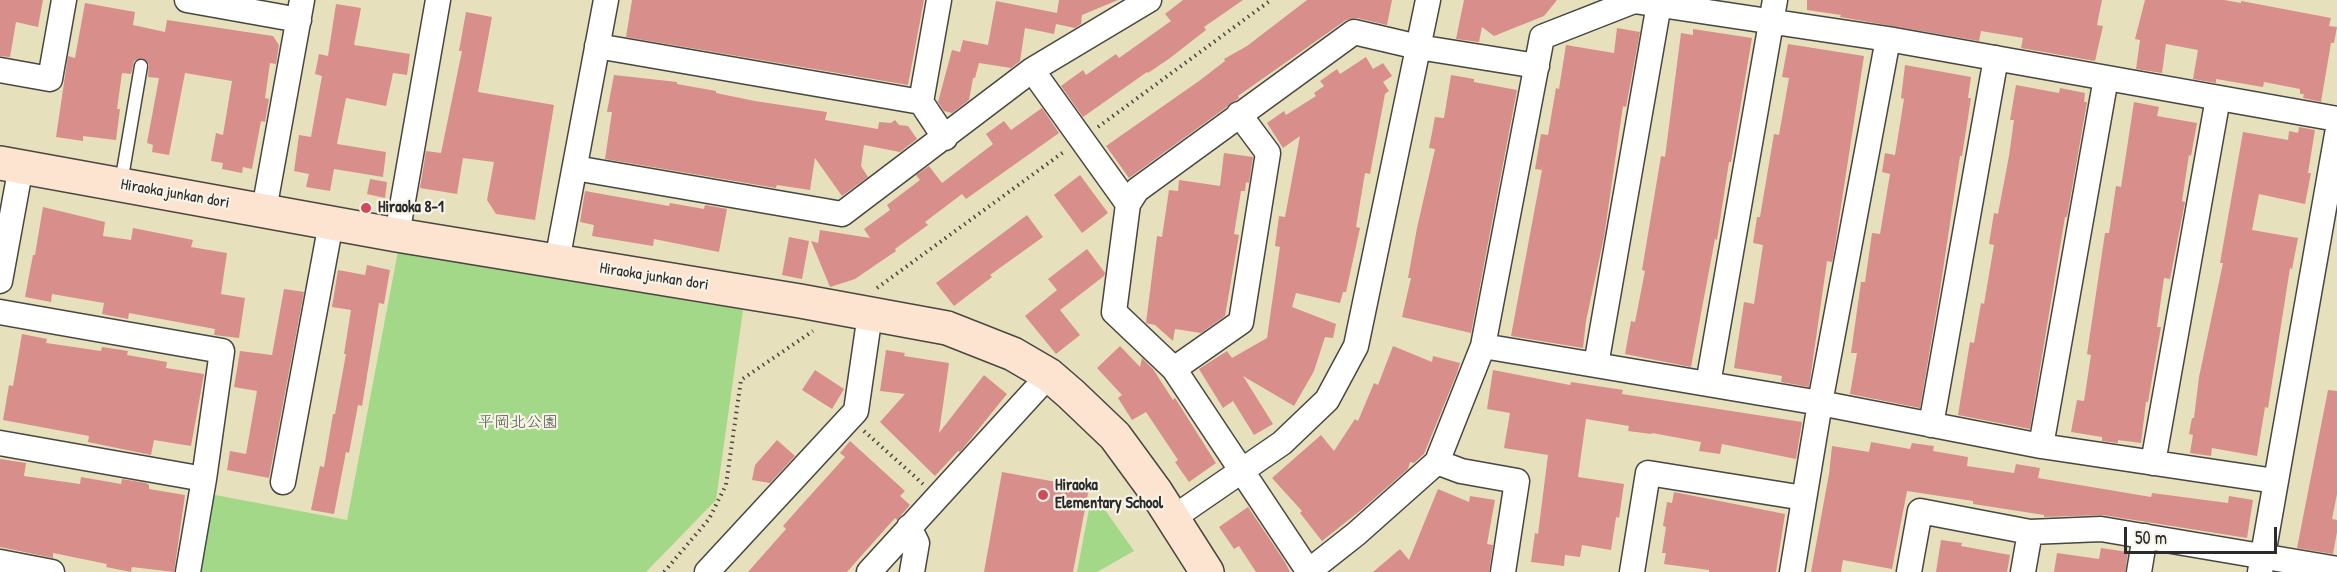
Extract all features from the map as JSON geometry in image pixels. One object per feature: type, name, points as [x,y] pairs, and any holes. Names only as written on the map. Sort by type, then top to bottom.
[{"type":"street","points":[[0,70],[50,79],[64,0]]},
{"type":"street","points":[[187,0],[300,10],[264,210]]},
{"type":"street","points":[[397,235],[438,0]]},
{"type":"street","points":[[557,261],[606,0]]},
{"type":"street","points":[[939,0],[921,102],[945,138]]},
{"type":"street","points":[[575,168],[842,214],[1032,70],[1149,0]]},
{"type":"street","points":[[1173,519],[1282,443],[1327,400],[1356,346],[1428,0]]},
{"type":"street","points":[[1537,66],[1418,47],[1354,32],[1137,190],[1128,204],[1114,312],[1174,369],[1309,571],[1356,534],[1437,462],[1483,346],[1537,66],[1542,37],[1634,1],[1773,11],[1888,39],[2337,119]]},
{"type":"street","points":[[1596,365],[1659,4]]},
{"type":"street","points":[[1708,384],[1773,11]]},
{"type":"street","points":[[1792,572],[1820,403],[1888,39]]},
{"type":"street","points":[[597,46],[921,102]]},
{"type":"street","points":[[1931,425],[1996,58]]},
{"type":"street","points":[[1032,70],[1128,204]]},
{"type":"street","points":[[2042,446],[2106,78]]},
{"type":"street","points":[[2153,463],[2218,98]]},
{"type":"street","points":[[1174,369],[1241,322],[1268,153],[1239,114]]},
{"type":"street","points":[[2261,564],[2331,208],[2337,134]]},
{"type":"street","points":[[0,281],[10,165]]},
{"type":"street","name":"Hiraoka junkan dori","points":[[10,165],[397,235],[947,328],[1013,354],[1049,375],[1115,436],[1207,572]]},
{"type":"street","points":[[283,482],[331,223]]},
{"type":"street","points":[[0,312],[222,351],[188,572]]},
{"type":"street","points":[[707,572],[856,411],[870,314]]},
{"type":"street","points":[[1483,346],[1820,403],[2042,446],[2276,480]]},
{"type":"street","points":[[869,572],[1049,375]]},
{"type":"street","points":[[0,443],[204,479]]},
{"type":"street","points":[[1437,462],[1461,471],[1517,481],[1503,572]]},
{"type":"street","points":[[1632,572],[1648,472],[1804,498]]},
{"type":"street","points":[[1909,572],[1920,511],[2030,532],[2101,529],[2145,536],[2261,564],[2337,569]]},
{"type":"street","points":[[909,527],[917,543],[912,572]]},
{"type":"street","points":[[2023,572],[2030,532]]},
{"type":"street","points":[[2139,572],[2145,536]]},
{"type":"street","points":[[0,562],[52,572]]},
{"type":"lane","points":[[121,184],[141,66]]},
{"type":"path","points":[[664,572],[710,519],[726,485],[741,380],[813,331]]},
{"type":"path","points":[[850,418],[937,497]]},
{"type":"green space","name":"平岡北公園","points":[[398,251],[743,310],[716,500],[646,572],[197,572],[210,494],[347,520]]},
{"type":"green space","points":[[1091,499],[1098,500],[1134,551],[1097,572],[1077,572]]},
{"type":"building","points":[[0,0],[43,0],[38,27],[16,22],[10,57],[0,56]]},
{"type":"building","points":[[632,0],[924,0],[908,85],[626,37]]},
{"type":"building","points":[[1059,0],[1118,0],[1082,15],[1081,24],[1075,28],[1056,24],[1054,34],[1025,28],[1020,61],[1011,68],[979,63],[975,78],[973,78],[969,100],[952,113],[944,111],[938,102],[952,50],[960,52],[963,40],[988,45],[996,1],[1057,13]]},
{"type":"building","points":[[1183,0],[1243,0],[1204,27],[1206,30],[1170,58],[1083,117],[1061,86],[1083,70],[1086,75],[1116,54],[1119,58],[1171,21],[1165,14]]},
{"type":"building","points":[[1307,0],[1392,0],[1387,25],[1357,18],[1346,20],[1238,96],[1239,98],[1129,178],[1106,146],[1199,81],[1225,61],[1224,59],[1247,46]]},
{"type":"building","points":[[1464,0],[1557,0],[1544,16],[1494,36],[1482,27],[1479,42],[1456,39]]},
{"type":"building","points":[[1807,0],[2102,0],[2097,25],[2103,26],[2095,61],[2021,48],[2023,38],[1981,31],[1979,41],[1840,17],[1841,15],[1807,10]]},
{"type":"building","points":[[2145,0],[2224,0],[2241,3],[2241,1],[2331,18],[2329,26],[2337,27],[2334,43],[2331,43],[2321,102],[2303,98],[2304,94],[2300,94],[2300,89],[2264,82],[2263,87],[2216,79],[2216,83],[2193,79],[2198,50],[2166,44],[2162,73],[2136,69],[2140,40],[2135,39]]},
{"type":"building","points":[[85,3],[135,12],[133,25],[165,32],[167,20],[273,36],[279,45],[276,64],[270,63],[265,98],[269,99],[265,122],[261,121],[252,169],[243,167],[242,173],[222,169],[223,163],[211,161],[216,133],[223,135],[232,81],[185,73],[169,155],[152,152],[153,145],[147,143],[159,78],[148,77],[149,64],[142,58],[134,61],[131,74],[122,73],[116,140],[83,136],[83,141],[56,137],[68,56],[75,58]]},
{"type":"building","points":[[336,4],[361,8],[354,45],[410,54],[407,75],[393,73],[386,106],[346,98],[337,144],[386,152],[383,177],[334,169],[330,191],[306,187],[309,174],[294,171],[299,135],[311,137],[322,76],[315,74],[319,54],[328,56]]},
{"type":"building","points":[[466,12],[492,17],[478,92],[554,105],[535,220],[496,214],[487,200],[494,162],[463,158],[457,194],[420,188],[426,151],[441,153],[462,51],[459,51]]},
{"type":"building","points":[[1617,28],[1640,32],[1626,107],[1623,106],[1604,237],[1586,321],[1583,348],[1511,336],[1542,170],[1535,169],[1541,134],[1548,135],[1566,45],[1614,53]]},
{"type":"building","points":[[1693,29],[1752,38],[1717,240],[1715,239],[1691,367],[1625,354],[1631,321],[1635,322],[1645,271],[1642,270],[1661,156],[1665,157],[1681,33],[1693,35]]},
{"type":"building","points":[[1788,44],[1864,56],[1834,252],[1832,262],[1827,261],[1809,387],[1781,382],[1782,376],[1734,368],[1744,302],[1754,304],[1763,245],[1753,243],[1757,217],[1760,217],[1774,134],[1779,135],[1789,78],[1782,77]]},
{"type":"building","points":[[1366,57],[1373,69],[1383,63],[1392,76],[1383,82],[1389,91],[1385,94],[1370,174],[1365,173],[1356,227],[1360,228],[1346,292],[1343,292],[1340,303],[1296,293],[1292,307],[1336,324],[1333,338],[1325,337],[1314,371],[1294,406],[1243,376],[1273,424],[1254,435],[1233,401],[1223,408],[1199,369],[1227,351],[1232,358],[1267,338],[1280,247],[1275,246],[1279,216],[1285,217],[1300,136],[1283,148],[1267,123],[1284,111],[1286,115],[1316,96],[1314,93],[1324,86],[1320,81],[1337,69],[1340,74]]},
{"type":"building","points":[[1905,65],[1971,77],[1968,98],[1971,98],[1920,408],[1850,394],[1857,353],[1851,353],[1861,282],[1865,282],[1872,233],[1880,234],[1890,174],[1882,172],[1885,153],[1895,155],[1904,99],[1901,98]]},
{"type":"building","points":[[614,75],[677,82],[677,84],[755,101],[827,112],[825,120],[878,129],[879,122],[891,123],[895,120],[899,125],[908,126],[917,139],[900,152],[864,145],[861,166],[868,177],[842,196],[815,158],[810,190],[777,185],[776,188],[605,159],[612,112],[607,112]]},
{"type":"building","points":[[1451,75],[1517,90],[1471,333],[1402,317],[1411,278],[1408,278],[1417,228],[1435,149],[1429,148],[1435,117],[1444,118]]},
{"type":"building","points":[[2016,85],[2059,93],[2060,88],[2085,93],[2084,102],[2087,102],[2067,217],[2065,217],[2030,429],[1958,415],[1970,342],[1974,343],[1981,303],[1984,304],[1994,245],[1989,244],[1994,213],[1998,214],[2009,156],[2014,120],[2010,120]]},
{"type":"building","points":[[2134,102],[2159,107],[2157,116],[2197,123],[2191,156],[2189,155],[2182,201],[2185,202],[2170,279],[2164,278],[2157,327],[2161,327],[2148,402],[2146,402],[2141,443],[2118,440],[2118,443],[2102,441],[2102,437],[2071,432],[2077,400],[2084,401],[2091,355],[2087,354],[2105,233],[2109,233],[2116,186],[2121,187]]},
{"type":"building","points":[[1042,108],[1059,133],[966,199],[962,194],[925,222],[928,225],[895,249],[896,251],[855,279],[830,287],[811,241],[818,243],[820,230],[870,238],[864,229],[890,210],[887,205],[920,180],[916,175],[929,166],[942,183],[993,144],[986,134],[1004,121],[1011,130]]},
{"type":"building","points":[[2299,127],[2315,130],[2305,204],[2259,194],[2252,230],[2298,238],[2292,269],[2290,268],[2268,408],[2265,407],[2257,456],[2212,448],[2211,456],[2190,453],[2193,435],[2189,434],[2223,263],[2220,263],[2243,132],[2288,140],[2289,131],[2298,133]]},
{"type":"building","points":[[1224,153],[1253,157],[1249,183],[1246,182],[1245,191],[1241,191],[1234,234],[1239,235],[1225,316],[1201,333],[1175,329],[1173,341],[1155,325],[1146,323],[1157,236],[1162,237],[1169,190],[1178,191],[1179,180],[1220,186]]},
{"type":"building","points":[[1080,175],[1108,213],[1082,233],[1054,195]]},
{"type":"building","points":[[370,179],[387,182],[385,198],[367,194]]},
{"type":"building","points":[[585,191],[669,206],[670,203],[704,209],[705,205],[727,209],[719,252],[654,239],[653,246],[592,236],[594,225],[580,222]]},
{"type":"building","points":[[43,207],[105,222],[103,236],[131,240],[133,228],[193,240],[191,247],[227,253],[221,294],[245,298],[239,338],[214,335],[215,329],[129,313],[128,319],[102,314],[104,303],[52,294],[51,302],[25,297]]},
{"type":"building","points":[[1027,215],[1043,237],[990,275],[992,277],[954,306],[936,283]]},
{"type":"building","points":[[789,237],[809,241],[802,279],[782,275]]},
{"type":"building","points":[[1087,249],[1105,273],[1060,310],[1080,335],[1056,354],[1025,316],[1057,290],[1048,279]]},
{"type":"building","points":[[367,265],[390,270],[384,304],[379,303],[362,406],[358,405],[334,514],[311,510],[320,466],[324,467],[333,414],[335,414],[351,310],[332,307],[338,270],[365,275]]},
{"type":"building","points":[[284,289],[304,292],[269,478],[227,470],[230,451],[246,454],[257,391],[234,387],[240,351],[272,355]]},
{"type":"building","points":[[22,334],[47,339],[46,343],[101,351],[102,347],[128,351],[127,355],[167,362],[166,368],[204,374],[191,446],[154,440],[151,455],[88,442],[89,436],[3,420],[9,385],[13,386]]},
{"type":"building","points":[[1120,346],[1140,367],[1142,358],[1153,369],[1173,400],[1175,398],[1216,463],[1189,482],[1175,462],[1178,460],[1146,412],[1132,420],[1118,398],[1122,395],[1097,368]]},
{"type":"building","points":[[1393,346],[1432,362],[1433,356],[1460,363],[1457,373],[1424,454],[1414,463],[1410,462],[1408,469],[1322,541],[1300,513],[1302,511],[1272,478],[1321,435],[1334,451],[1355,419],[1358,421],[1374,383],[1378,385]]},
{"type":"building","points":[[886,350],[905,353],[904,356],[949,363],[939,433],[984,375],[1007,394],[960,452],[958,451],[935,476],[880,422],[905,394],[880,391]]},
{"type":"building","points":[[815,370],[844,389],[832,409],[802,390]]},
{"type":"building","points":[[1493,370],[1570,385],[1571,382],[1623,390],[1622,394],[1802,422],[1796,459],[1722,444],[1720,454],[1699,451],[1701,442],[1628,431],[1629,426],[1586,419],[1578,477],[1624,484],[1611,550],[1582,545],[1580,557],[1565,555],[1564,566],[1531,562],[1535,533],[1538,534],[1548,455],[1504,448],[1510,413],[1487,409]]},
{"type":"building","points":[[2328,390],[2337,391],[2337,494],[2332,519],[2337,520],[2337,532],[2333,554],[2297,548]]},
{"type":"building","points":[[777,440],[795,456],[770,483],[752,480],[755,465]]},
{"type":"building","points":[[850,441],[905,491],[900,496],[910,505],[897,520],[895,518],[847,572],[748,572],[786,529],[783,526],[845,457],[840,453]]},
{"type":"building","points":[[1871,442],[1910,449],[1912,443],[1934,446],[1933,451],[1968,457],[1967,466],[2014,473],[2016,464],[2040,468],[2038,478],[2151,497],[2152,493],[2228,503],[2229,496],[2253,500],[2247,538],[2103,515],[2044,517],[2044,515],[1973,504],[1973,501],[1907,491],[1892,569],[1843,560],[1841,572],[1811,572],[1832,446],[1869,452]]},
{"type":"building","points":[[0,459],[26,463],[24,476],[80,484],[81,477],[121,484],[122,479],[146,483],[149,489],[185,495],[174,572],[132,567],[131,572],[106,567],[107,564],[53,553],[53,558],[0,547]]},
{"type":"building","points":[[1002,472],[1089,488],[1073,572],[984,572]]},
{"type":"building","points":[[1438,489],[1469,502],[1470,496],[1495,500],[1487,544],[1493,545],[1489,572],[1373,572],[1400,549],[1409,560]]},
{"type":"building","points":[[1674,492],[1785,514],[1776,572],[1709,572],[1709,570],[1664,564],[1666,553],[1662,553],[1666,527],[1663,526],[1667,502],[1672,503]]},
{"type":"building","points":[[1248,507],[1290,572],[1256,572],[1239,546],[1234,549],[1219,527]]},
{"type":"building","points":[[1941,540],[2010,555],[2007,572],[1936,572]]},
{"type":"building","points":[[2101,548],[2128,552],[2125,572],[2054,572],[2057,553],[2099,559]]},
{"type":"place","name":"Hiraoka 8-1","points":[[366,208]]},
{"type":"place","name":"Hiraoka Elementary School","points":[[1043,495]]}]
